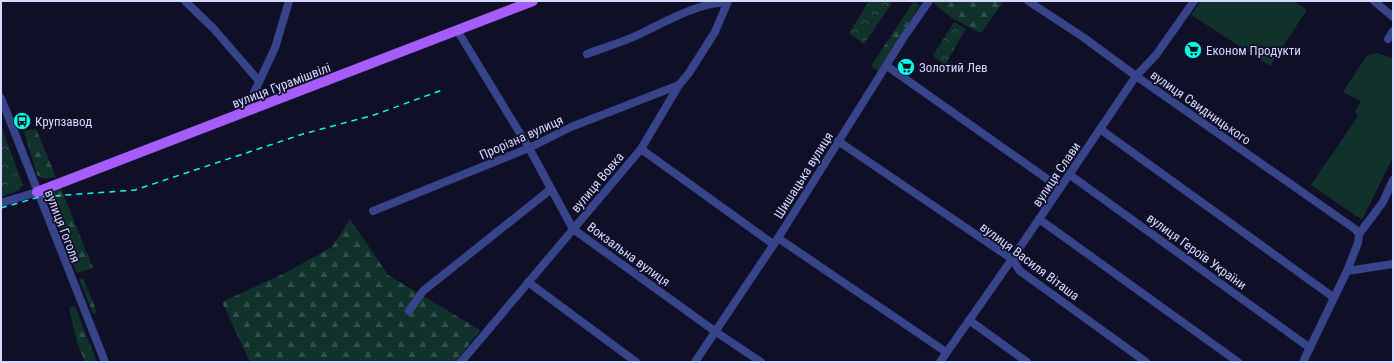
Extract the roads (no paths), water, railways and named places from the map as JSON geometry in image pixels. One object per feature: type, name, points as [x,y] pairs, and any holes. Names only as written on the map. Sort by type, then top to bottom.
[{"type":"main road","name":"вулиця Гурамішвілі","points":[[37,192],[254,110],[457,30],[516,4],[533,1]]},
{"type":"street","points":[[184,1],[213,28],[259,81]]},
{"type":"street","points":[[254,110],[250,101],[274,48],[289,1]]},
{"type":"street","points":[[587,54],[641,34],[689,7],[716,1],[727,2]]},
{"type":"street","name":"Шишацька вулиця","points":[[695,362],[776,241],[904,37],[929,1]]},
{"type":"street","name":"вулиця Свидницького","points":[[1028,1],[1083,37],[1136,76],[1355,229],[1359,234]]},
{"type":"street","name":"вулиця Слави","points":[[940,362],[1070,175],[1136,76],[1156,55],[1194,1]]},
{"type":"street","points":[[1374,1],[1393,17]]},
{"type":"street","name":"вулиця Вовка","points":[[461,362],[641,149],[679,85],[689,73],[715,32],[727,2]]},
{"type":"street","name":"Вокзальна вулиця","points":[[457,30],[528,148],[572,229],[716,332],[761,362]]},
{"type":"street","points":[[1388,39],[1393,31]]},
{"type":"street","points":[[887,66],[1060,188]]},
{"type":"street","name":"Прорізна вулиця","points":[[373,211],[528,148],[571,128],[679,85]]},
{"type":"street","name":"вулиця Гоголя","points":[[1,98],[105,362]]},
{"type":"street","points":[[1100,129],[1333,297]]},
{"type":"street","name":"вулиця Василя Віташа","points":[[838,141],[1012,259],[1020,271],[1146,362]]},
{"type":"street","points":[[641,149],[776,241],[946,352]]},
{"type":"street","name":"вулиця Героїв України","points":[[1070,175],[1310,348]]},
{"type":"street","points":[[1303,362],[1333,297],[1347,271],[1358,243],[1359,234],[1382,202],[1393,180]]},
{"type":"street","points":[[409,312],[428,287],[551,189]]},
{"type":"street","points":[[1,203],[37,192]]},
{"type":"street","points":[[1039,219],[1238,362]]},
{"type":"street","points":[[1347,271],[1393,264]]},
{"type":"street","points":[[528,282],[636,362]]},
{"type":"street","points":[[969,320],[1027,362]]},
{"type":"railway","points":[[1,208],[39,197],[135,190],[303,134],[374,115],[445,89]]},
{"type":"place","name":"Економ Продукти","points":[[1193,50]]},
{"type":"place","name":"Золотий Лев","points":[[906,67]]},
{"type":"place","name":"Крупзавод","points":[[22,121]]}]
